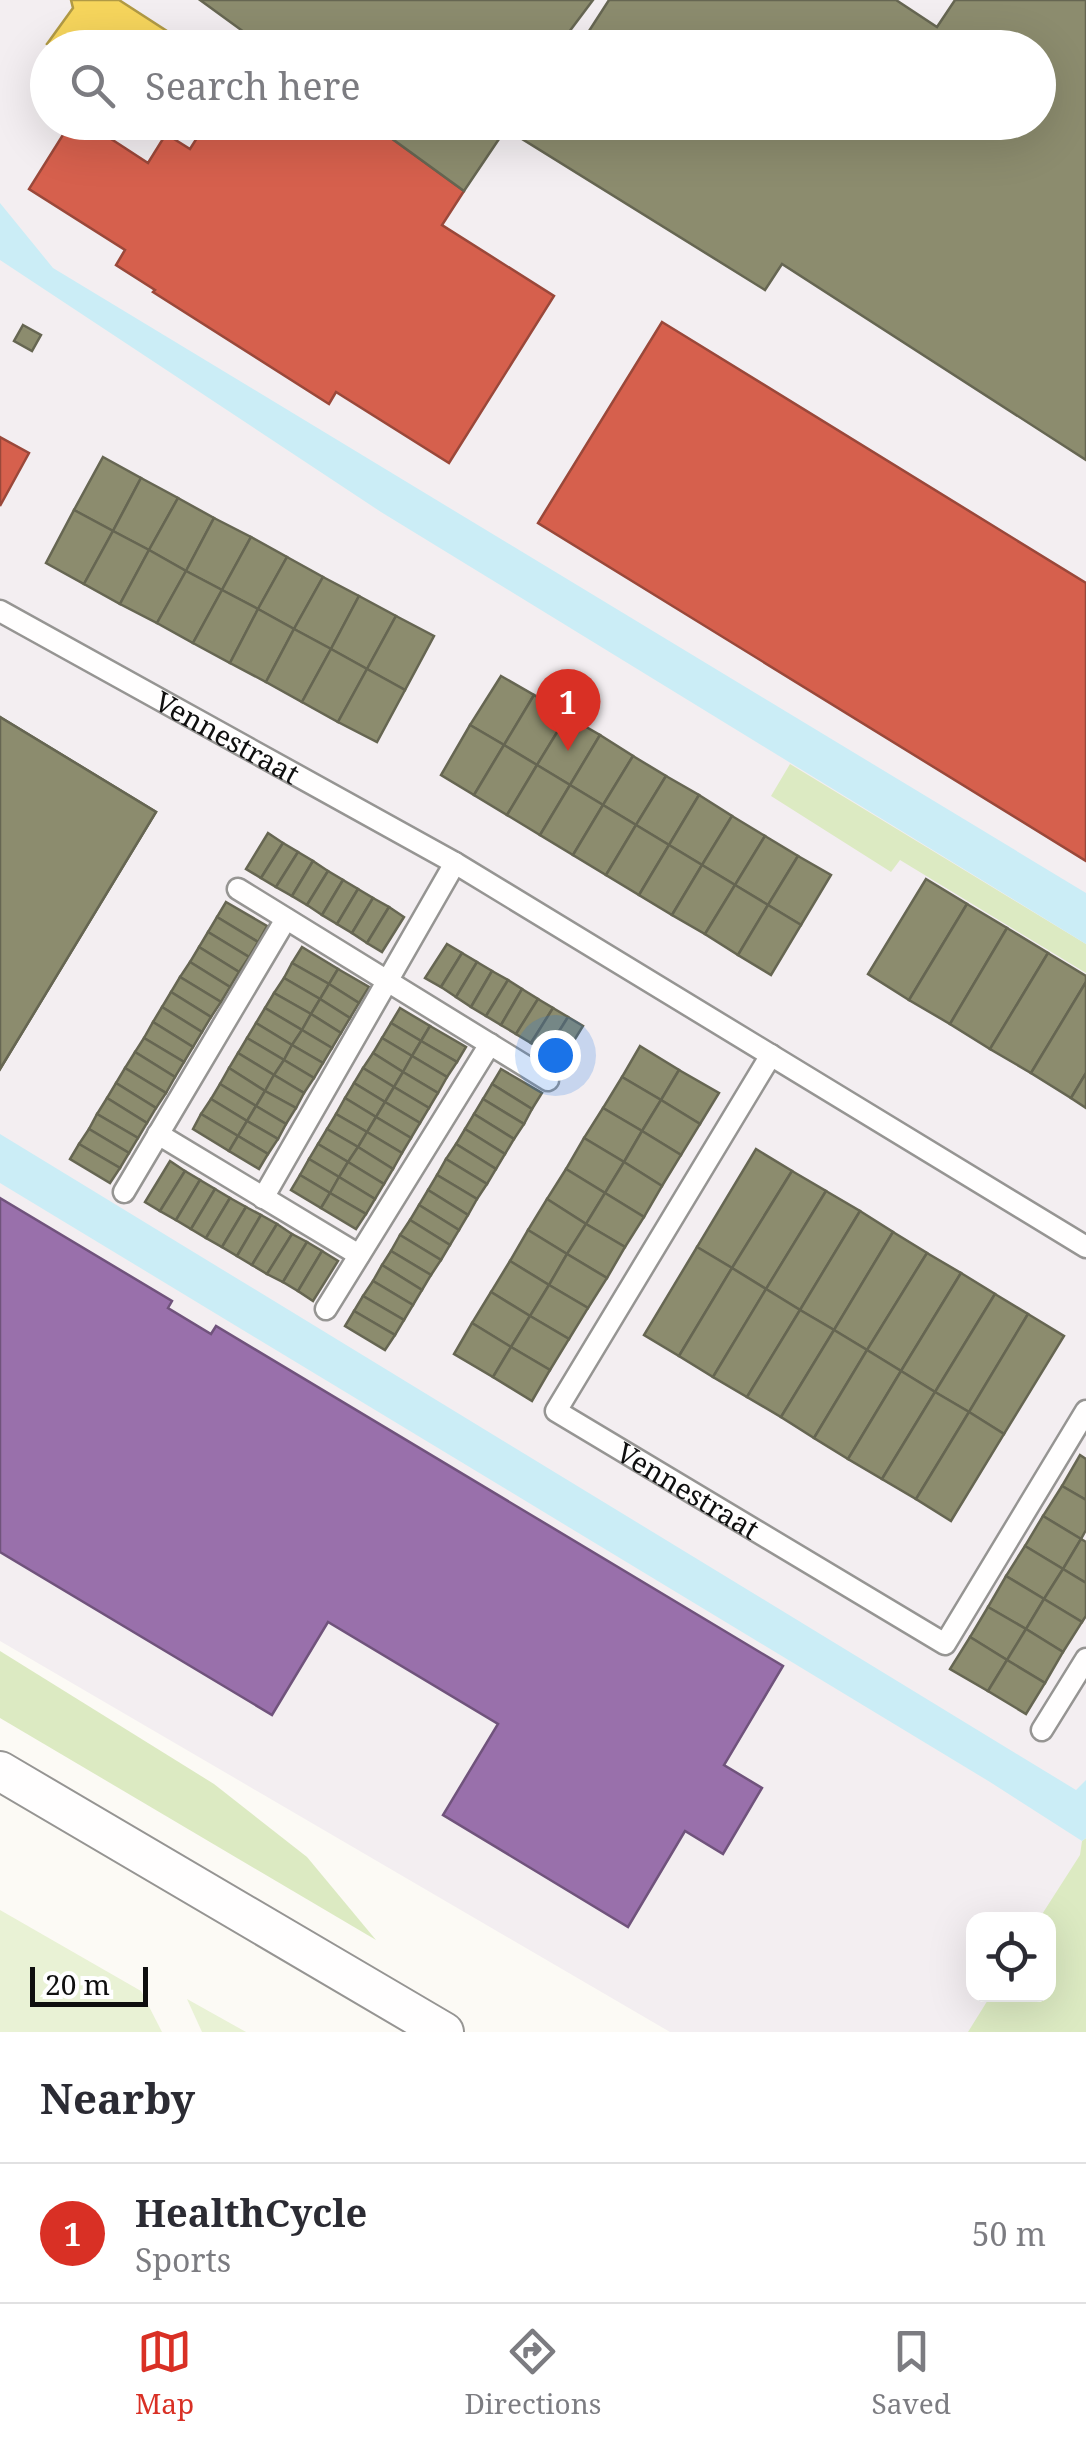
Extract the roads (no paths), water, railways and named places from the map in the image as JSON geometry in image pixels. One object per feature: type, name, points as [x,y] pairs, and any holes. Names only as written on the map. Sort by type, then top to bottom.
[{"type":"street","points":[[0,1771],[444,2032]]},
{"type":"lane","name":"Vennestraat","points":[[0,611],[455,863],[1086,1247]]},
{"type":"lane","points":[[263,1198],[455,863]]},
{"type":"lane","points":[[238,889],[548,1080]]},
{"type":"lane","points":[[124,1192],[286,918]]},
{"type":"lane","points":[[326,1309],[490,1044]]},
{"type":"lane","name":"Vennestraat","points":[[771,1055],[556,1412],[945,1644],[1086,1411]]},
{"type":"lane","points":[[158,1134],[359,1255]]},
{"type":"lane","points":[[1042,1730],[1086,1659]]},
{"type":"water","points":[[0,203],[53,268],[1086,893],[1086,944],[381,512],[0,260]]},
{"type":"water","points":[[0,1134],[1076,1790],[1086,1780],[1086,1838],[1082,1841],[0,1183]]},
{"type":"place","name":"HealthCycle","points":[[568,751]]}]
